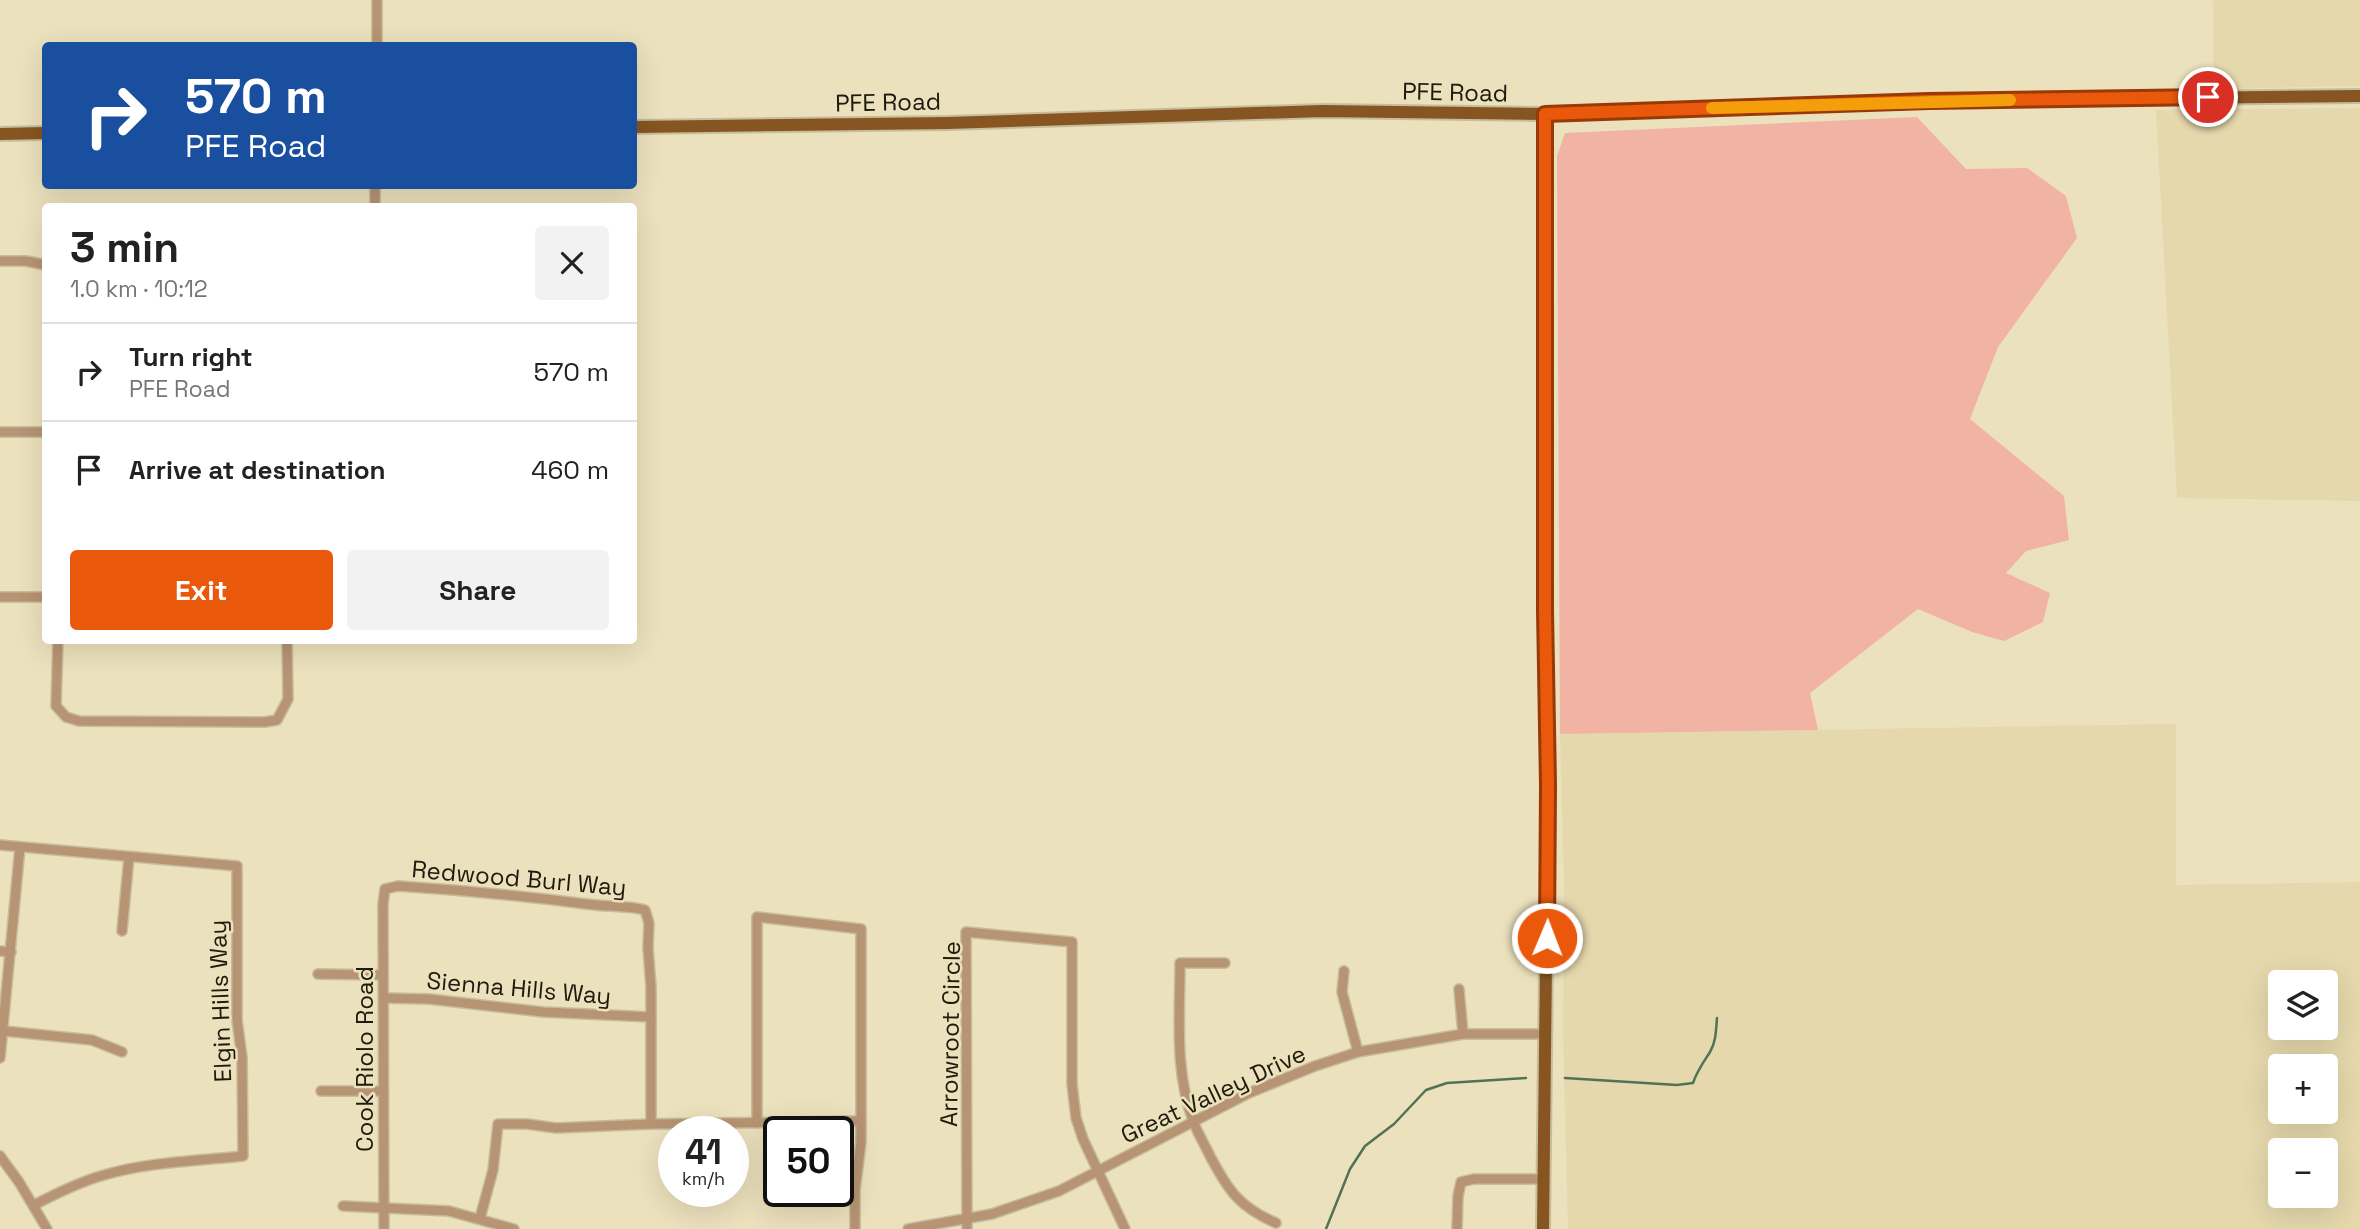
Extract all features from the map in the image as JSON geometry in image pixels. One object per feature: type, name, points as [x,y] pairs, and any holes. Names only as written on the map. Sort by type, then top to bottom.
[{"type":"main road","name":"PFE Road","points":[[637,127],[948,123],[1322,111],[1545,114],[1929,101],[2360,96]]},
{"type":"main road","points":[[1543,1229],[1548,785],[1545,610],[1545,114]]},
{"type":"main road","points":[[0,134],[42,133]]},
{"type":"street","points":[[377,0],[377,42]]},
{"type":"street","points":[[0,261],[42,264]]},
{"type":"street","points":[[0,432],[42,432]]},
{"type":"street","points":[[0,597],[42,597]]},
{"type":"street","points":[[58,644],[56,706],[66,718],[79,721],[265,722],[277,720],[288,699],[287,644]]},
{"type":"street","name":"Elgin Hills Way","points":[[0,845],[237,866],[237,1020],[242,1056],[243,1156],[120,1170],[78,1184],[34,1205]]},
{"type":"street","points":[[0,1058],[20,847]]},
{"type":"street","points":[[122,931],[129,856]]},
{"type":"street","name":"Redwood Burl Way","points":[[385,889],[398,886],[500,893],[645,910],[649,923],[651,1124]]},
{"type":"street","name":"Cook Riolo Road","points":[[384,1229],[385,889]]},
{"type":"street","points":[[757,1123],[757,917],[862,929],[862,1142],[855,1190],[855,1229]]},
{"type":"street","name":"Arrowroot Circle","points":[[967,1224],[966,932],[1072,942],[1073,1101],[1083,1139],[1097,1171]]},
{"type":"street","points":[[0,951],[11,952]]},
{"type":"street","points":[[1225,963],[1180,963],[1181,1063],[1194,1122],[1224,1181],[1233,1195],[1256,1214],[1276,1223]]},
{"type":"street","points":[[1344,971],[1342,992],[1358,1052]]},
{"type":"street","points":[[318,974],[383,975]]},
{"type":"street","points":[[1459,989],[1463,1034]]},
{"type":"street","name":"Sienna Hills Way","points":[[384,998],[429,999],[543,1012],[651,1017]]},
{"type":"street","points":[[4,1031],[92,1040],[122,1052]]},
{"type":"street","name":"Great Valley Drive","points":[[908,1229],[967,1224],[1024,1205],[1059,1191],[1284,1078],[1358,1052],[1463,1034],[1544,1034]]},
{"type":"street","points":[[321,1091],[383,1091]]},
{"type":"street","points":[[480,1218],[493,1170],[498,1125],[556,1128],[861,1121]]},
{"type":"street","points":[[0,1156],[47,1229]]},
{"type":"street","points":[[1097,1171],[1125,1229]]},
{"type":"street","points":[[1457,1229],[1461,1182],[1543,1180]]},
{"type":"street","points":[[343,1206],[449,1211],[514,1229]]},
{"type":"shaded area","points":[[2213,0],[2360,0],[2360,86],[2214,89]]},
{"type":"shaded area","points":[[2360,108],[2360,501],[2177,498],[2156,110]]},
{"type":"shaded area","points":[[1917,117],[1966,169],[2027,168],[2066,196],[2077,238],[1998,347],[1970,419],[2064,496],[2069,540],[2026,551],[2006,573],[2050,593],[2043,622],[2004,641],[1972,632],[1918,609],[1810,693],[1818,730],[1560,734],[1557,156],[1565,133]]},
{"type":"shaded area","points":[[2176,724],[2176,885],[2360,882],[2360,1229],[1568,1229],[1563,1031],[1564,884],[1560,734]]},
{"type":"waterway","points":[[1565,1078],[1677,1085],[1693,1083],[1713,1044],[1717,1018]]},
{"type":"waterway","points":[[1326,1229],[1350,1169],[1365,1146],[1394,1124],[1426,1090],[1447,1083],[1526,1078]]},
{"type":"slow traffic","points":[[1712,108],[2010,100]]},
{"type":"route","points":[[1547,938],[1545,114],[1929,101],[2208,97]]}]
